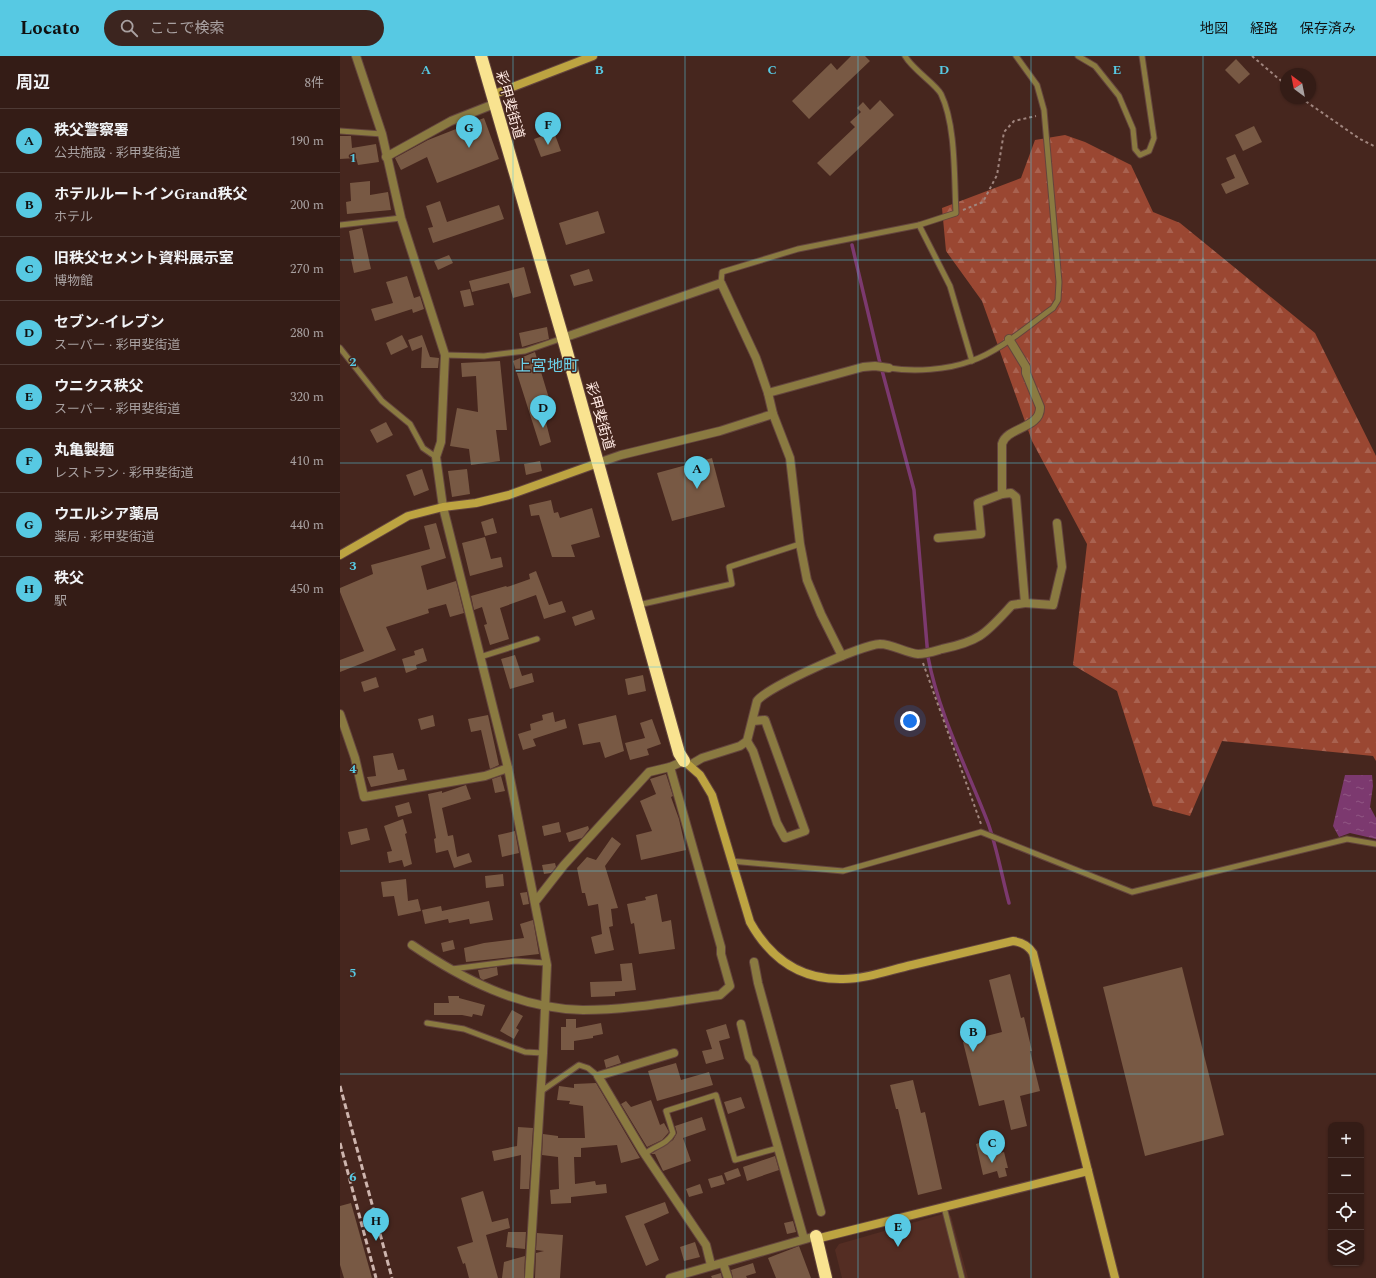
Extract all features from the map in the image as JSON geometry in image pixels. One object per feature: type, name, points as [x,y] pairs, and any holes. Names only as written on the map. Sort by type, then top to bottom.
[{"type":"highway","name":"彩甲斐街道","points":[[481,56],[563,338],[679,753],[687,763]]},
{"type":"highway","points":[[812,1238],[826,1278]]},
{"type":"street","points":[[356,56],[382,134],[401,218],[445,355],[441,442],[436,457],[443,507],[508,768],[546,963],[543,1053],[529,1278]]},
{"type":"street","points":[[386,157],[493,99],[593,56]]},
{"type":"street","points":[[563,338],[721,283],[756,358],[773,414],[790,458],[800,544],[808,580],[821,614],[842,656]]},
{"type":"street","points":[[1002,494],[1003,441],[1035,420],[1041,412],[1038,397],[1026,372],[1026,367],[1009,339]]},
{"type":"street","points":[[768,394],[863,367],[875,366],[889,368]]},
{"type":"street","points":[[340,556],[408,516],[443,507],[476,503],[509,495],[620,455],[720,431],[773,414]]},
{"type":"street","points":[[938,538],[981,534],[978,503],[1002,494],[1011,493],[1016,497],[1025,603]]},
{"type":"street","points":[[535,902],[564,865],[648,772],[687,763],[740,746],[747,741],[753,721],[755,706],[760,698],[780,685],[842,656],[880,644],[920,654],[964,644],[978,638],[988,630],[1012,605],[1025,603],[1053,606],[1062,567],[1057,523]]},
{"type":"street","points":[[340,714],[355,758],[364,797],[485,776],[508,768]]},
{"type":"street","points":[[747,741],[753,751],[777,823],[785,838],[805,831],[765,720],[753,721]]},
{"type":"street","points":[[687,763],[700,775],[712,795],[745,906],[759,937],[779,959],[794,969],[809,974],[844,980],[1013,941],[1021,942],[1029,947],[1034,953],[1115,1278]]},
{"type":"street","points":[[412,945],[449,969],[482,985],[517,999],[544,1006],[582,1010],[619,1008],[720,995],[730,986],[721,954],[721,947],[670,767]]},
{"type":"street","points":[[754,962],[758,982],[821,1212]]},
{"type":"street","points":[[742,1024],[749,1057],[754,1063],[778,1148],[812,1238]]},
{"type":"street","points":[[674,1053],[598,1076],[645,1154],[706,1245],[711,1265]]},
{"type":"street","points":[[670,1278],[711,1265],[724,1263],[812,1238],[1088,1171]]},
{"type":"street","points":[[724,1263],[728,1278]]},
{"type":"lane","points":[[721,283],[722,272],[798,249],[919,225],[956,213],[950,124],[940,92],[910,65],[905,56]]},
{"type":"lane","points":[[889,368],[916,369],[950,366],[972,361],[994,350],[1053,308],[1058,300],[1059,282],[1044,110],[1037,85],[1016,56]]},
{"type":"lane","points":[[1078,56],[1095,66],[1119,96],[1134,129],[1135,149],[1140,155],[1149,151],[1154,138],[1142,56]]},
{"type":"lane","points":[[340,131],[382,134]]},
{"type":"lane","points":[[340,225],[401,218]]},
{"type":"lane","points":[[919,225],[950,286],[972,361]]},
{"type":"lane","points":[[445,355],[484,356],[525,351],[563,338]]},
{"type":"lane","points":[[340,348],[382,401],[410,424],[423,448],[436,457]]},
{"type":"lane","points":[[637,605],[732,584],[729,567],[800,544]]},
{"type":"lane","points":[[480,657],[537,639]]},
{"type":"lane","points":[[731,861],[843,871],[981,832],[1132,892],[1347,839],[1376,844]]},
{"type":"lane","points":[[449,969],[515,961],[546,963]]},
{"type":"lane","points":[[427,1023],[464,1030],[525,1052],[543,1053]]},
{"type":"lane","points":[[540,1093],[579,1065],[588,1068],[598,1076]]},
{"type":"lane","points":[[645,1154],[651,1148],[669,1141],[673,1133],[666,1111],[716,1095],[735,1160],[778,1148]]},
{"type":"lane","points":[[944,1207],[962,1278]]},
{"type":"path","points":[[1252,56],[1280,80]]},
{"type":"path","points":[[1310,104],[1360,139],[1376,147]]},
{"type":"path","points":[[956,213],[983,202],[997,175],[1004,132],[1014,121],[1035,115],[1045,127]]},
{"type":"path","points":[[920,654],[929,684],[980,820],[981,832]]},
{"type":"shaded area","points":[[943,1214],[951,1216],[968,1278],[842,1278],[835,1250],[839,1244]]},
{"type":"green space","points":[[1065,135],[1085,142],[1131,165],[1153,212],[1180,223],[1315,333],[1376,456],[1376,761],[1373,756],[1222,741],[1190,816],[1153,806],[1117,691],[1073,665],[1087,544],[1032,441],[982,301],[946,251],[942,208],[1021,178],[1035,140]]},
{"type":"water","points":[[1345,775],[1372,775],[1373,786],[1370,807],[1376,818],[1376,839],[1350,833],[1339,837],[1333,826]]},
{"type":"building","points":[[851,56],[865,56],[870,61],[809,119],[792,101],[831,63],[837,70]]},
{"type":"building","points":[[1236,59],[1250,74],[1239,84],[1225,70]]},
{"type":"building","points":[[880,100],[894,115],[830,176],[817,163],[855,127],[850,122],[861,112],[857,108],[863,102],[870,110]]},
{"type":"building","points":[[484,118],[499,159],[437,183],[427,157],[401,170],[395,158],[428,140]]},
{"type":"building","points":[[1254,126],[1262,142],[1243,151],[1235,135]]},
{"type":"building","points":[[554,132],[561,151],[541,157],[534,139]]},
{"type":"building","points":[[340,136],[351,136],[352,148],[376,144],[379,162],[358,165],[356,158],[340,159]]},
{"type":"building","points":[[1235,154],[1249,184],[1226,194],[1221,184],[1235,178],[1226,158]]},
{"type":"building","points":[[370,181],[370,195],[388,192],[391,210],[347,214],[346,202],[351,201],[350,183]]},
{"type":"building","points":[[440,201],[447,222],[499,205],[504,219],[433,243],[428,228],[433,227],[426,206]]},
{"type":"building","points":[[598,211],[605,233],[566,245],[559,223]]},
{"type":"building","points":[[362,228],[371,269],[354,273],[351,259],[354,259],[349,231]]},
{"type":"building","points":[[449,255],[453,263],[438,270],[434,261]]},
{"type":"building","points":[[524,267],[531,293],[513,298],[509,283],[472,292],[469,281]]},
{"type":"building","points":[[589,269],[593,281],[574,286],[570,275]]},
{"type":"building","points":[[407,276],[414,298],[420,296],[424,309],[413,313],[412,309],[375,321],[371,309],[393,303],[386,282]]},
{"type":"building","points":[[470,289],[474,305],[464,307],[460,291]]},
{"type":"building","points":[[547,327],[549,339],[522,347],[519,333]]},
{"type":"building","points":[[402,335],[408,347],[391,355],[386,343]]},
{"type":"building","points":[[422,335],[430,357],[439,358],[438,368],[421,368],[422,347],[412,351],[408,340]]},
{"type":"building","points":[[535,352],[551,405],[542,407],[551,442],[540,446],[513,361]]},
{"type":"building","points":[[500,361],[507,430],[496,430],[500,461],[471,465],[469,449],[450,446],[457,408],[478,412],[476,376],[462,377],[461,363]]},
{"type":"building","points":[[386,422],[393,435],[377,443],[370,430]]},
{"type":"building","points":[[712,458],[725,507],[672,521],[657,473]]},
{"type":"building","points":[[540,461],[542,471],[526,475],[524,464]]},
{"type":"building","points":[[422,469],[429,490],[414,496],[406,475]]},
{"type":"building","points":[[467,469],[470,494],[452,497],[448,471]]},
{"type":"building","points":[[551,500],[554,513],[558,512],[560,518],[592,508],[600,537],[571,545],[575,557],[552,557],[539,515],[531,516],[529,505]]},
{"type":"building","points":[[493,518],[497,533],[485,536],[481,522]]},
{"type":"building","points":[[436,523],[446,558],[421,566],[427,590],[456,581],[464,613],[450,617],[446,604],[428,609],[429,613],[386,627],[396,650],[340,672],[340,660],[364,651],[340,592],[340,588],[373,574],[371,565],[430,549],[424,526]]},
{"type":"building","points":[[485,537],[491,559],[501,557],[503,567],[470,576],[462,543]]},
{"type":"building","points":[[536,571],[549,605],[562,601],[566,612],[544,619],[536,595],[500,608],[509,639],[490,645],[484,625],[487,624],[482,607],[474,610],[471,596],[506,586],[507,587],[530,579],[529,574]]},
{"type":"building","points":[[592,610],[595,619],[575,626],[572,617]]},
{"type":"building","points":[[423,648],[427,661],[416,665],[417,669],[406,673],[402,659],[415,655],[414,651]]},
{"type":"building","points":[[515,655],[522,676],[532,673],[534,682],[510,689],[501,659]]},
{"type":"building","points":[[643,675],[646,691],[628,695],[625,679]]},
{"type":"building","points":[[376,677],[379,687],[364,692],[361,682]]},
{"type":"building","points":[[553,712],[555,722],[565,719],[567,728],[533,739],[536,746],[523,750],[518,734],[531,730],[530,724],[543,720],[542,715]]},
{"type":"building","points":[[433,715],[435,726],[421,730],[418,719]]},
{"type":"building","points":[[488,715],[499,765],[490,769],[481,730],[471,732],[468,719]]},
{"type":"building","points":[[616,715],[624,751],[605,758],[600,742],[583,745],[578,724]]},
{"type":"building","points":[[652,719],[661,744],[647,749],[649,755],[630,760],[625,743],[645,738],[640,723]]},
{"type":"building","points":[[393,753],[398,770],[404,769],[407,780],[371,787],[367,777],[376,776],[373,756]]},
{"type":"building","points":[[666,774],[686,850],[641,860],[636,835],[652,831],[640,801],[656,794],[650,779]]},
{"type":"building","points":[[501,776],[505,791],[495,793],[492,779]]},
{"type":"building","points":[[466,785],[471,799],[442,808],[448,836],[453,835],[457,857],[469,853],[472,862],[454,868],[448,850],[436,853],[434,839],[436,838],[428,794],[442,791],[442,793]]},
{"type":"building","points":[[409,802],[412,813],[398,817],[395,806]]},
{"type":"building","points":[[403,819],[412,864],[404,867],[402,860],[389,863],[387,852],[392,851],[384,826]]},
{"type":"building","points":[[559,822],[561,832],[544,836],[542,826]]},
{"type":"building","points":[[588,826],[589,829],[582,838],[569,842],[566,833]]},
{"type":"building","points":[[367,828],[370,840],[351,845],[348,832]]},
{"type":"building","points":[[515,831],[519,853],[502,857],[498,835]]},
{"type":"building","points":[[612,837],[621,844],[605,866],[618,908],[611,909],[613,926],[609,927],[614,950],[595,954],[591,937],[602,934],[598,904],[588,906],[585,893],[582,893],[577,868],[587,857],[596,860]]},
{"type":"building","points":[[555,863],[556,867],[551,873],[544,874],[542,865]]},
{"type":"building","points":[[503,874],[504,886],[486,888],[485,876]]},
{"type":"building","points":[[406,879],[408,901],[418,899],[421,911],[398,916],[394,896],[383,897],[381,882]]},
{"type":"building","points":[[527,892],[529,904],[523,905],[520,893]]},
{"type":"building","points":[[657,894],[662,922],[671,920],[675,949],[639,954],[634,923],[631,924],[627,904],[646,900],[645,897]]},
{"type":"building","points":[[489,901],[493,920],[470,924],[469,919],[449,923],[448,919],[425,924],[422,910],[441,906],[442,911]]},
{"type":"building","points":[[533,920],[539,954],[466,962],[464,948],[484,943],[524,938],[520,924]]},
{"type":"building","points":[[453,940],[455,949],[443,952],[441,943]]},
{"type":"building","points":[[632,963],[636,990],[615,992],[615,996],[591,997],[590,982],[622,981],[620,964]]},
{"type":"building","points":[[497,967],[498,975],[483,980],[480,978],[478,970]]},
{"type":"building","points":[[1182,967],[1224,1135],[1145,1156],[1103,987]]},
{"type":"building","points":[[1010,974],[1021,1018],[1024,1017],[1032,1051],[1030,1051],[1040,1091],[1020,1096],[1027,1126],[1011,1130],[1004,1100],[979,1106],[963,1042],[1002,1032],[989,980]]},
{"type":"building","points":[[448,996],[459,996],[459,998],[485,1005],[482,1016],[473,1014],[472,1017],[462,1015],[434,1015],[434,1003],[449,1003]]},
{"type":"building","points":[[512,1010],[523,1016],[516,1028],[519,1030],[514,1039],[500,1031]]},
{"type":"building","points":[[566,1019],[576,1019],[576,1028],[601,1023],[603,1034],[593,1036],[593,1038],[574,1041],[574,1050],[561,1050],[561,1027],[566,1027]]},
{"type":"building","points":[[726,1024],[730,1038],[719,1041],[724,1059],[706,1064],[702,1051],[712,1049],[706,1030]]},
{"type":"building","points":[[618,1055],[621,1063],[606,1068],[604,1060]]},
{"type":"building","points":[[676,1063],[681,1080],[709,1072],[713,1085],[657,1101],[648,1071]]},
{"type":"building","points":[[913,1080],[921,1113],[925,1112],[942,1189],[918,1195],[898,1109],[896,1109],[890,1085]]},
{"type":"building","points":[[596,1083],[640,1158],[621,1163],[617,1145],[581,1148],[581,1157],[574,1157],[575,1184],[595,1181],[596,1185],[606,1184],[607,1193],[571,1197],[571,1203],[551,1204],[550,1190],[559,1189],[558,1157],[542,1155],[543,1134],[558,1136],[558,1138],[585,1138],[583,1106],[569,1104],[570,1101],[557,1100],[559,1086],[574,1088],[574,1084]]},
{"type":"building","points":[[741,1097],[745,1108],[728,1114],[724,1102]]},
{"type":"building","points":[[651,1100],[660,1125],[664,1123],[669,1132],[662,1140],[647,1147],[621,1104],[626,1101],[631,1107]]},
{"type":"building","points":[[702,1117],[706,1130],[683,1138],[691,1161],[663,1171],[655,1154],[651,1154],[673,1140],[677,1133],[675,1126]]},
{"type":"building","points":[[518,1127],[533,1128],[529,1189],[520,1189],[521,1155],[494,1161],[492,1151],[517,1146]]},
{"type":"building","points":[[992,1139],[996,1154],[1004,1152],[1008,1168],[1005,1168],[1007,1176],[999,1178],[997,1171],[983,1175],[976,1144]]},
{"type":"building","points":[[775,1156],[779,1170],[747,1181],[743,1167]]},
{"type":"building","points":[[738,1168],[741,1176],[727,1181],[724,1173]]},
{"type":"building","points":[[722,1175],[725,1184],[711,1188],[708,1179]]},
{"type":"building","points":[[700,1184],[703,1193],[689,1197],[686,1189]]},
{"type":"building","points":[[483,1191],[492,1222],[508,1218],[510,1228],[486,1235],[498,1278],[469,1278],[465,1263],[463,1264],[457,1247],[473,1242],[461,1198]]},
{"type":"building","points":[[665,1202],[669,1213],[644,1224],[659,1260],[646,1266],[625,1216]]},
{"type":"building","points":[[351,1203],[372,1278],[344,1278],[340,1265],[340,1206]]},
{"type":"building","points":[[793,1221],[796,1232],[787,1234],[784,1223]]},
{"type":"building","points":[[508,1232],[526,1232],[525,1249],[506,1247]]},
{"type":"building","points":[[537,1233],[563,1235],[560,1278],[535,1278],[536,1253],[544,1251],[536,1250]]},
{"type":"building","points":[[695,1242],[700,1257],[684,1261],[680,1247]]},
{"type":"building","points":[[799,1246],[811,1278],[776,1278],[768,1258]]},
{"type":"building","points":[[525,1256],[524,1278],[502,1278],[504,1262]]},
{"type":"building","points":[[753,1263],[756,1273],[746,1276],[747,1278],[733,1278],[731,1270]]},
{"type":"building","points":[[721,1273],[722,1278],[712,1278],[711,1276]]},
{"type":"waterway","points":[[852,245],[879,359],[914,490],[928,657],[933,679],[946,721],[988,823],[997,852],[1009,903]]},
{"type":"railway","points":[[340,1086],[392,1278]]},
{"type":"railway","points":[[340,1143],[376,1278]]},
{"type":"place","name":"丸亀製麺","points":[[548,145]]},
{"type":"place","name":"ウエルシア薬局","points":[[469,148]]},
{"type":"place","name":"セブン-イレブン","points":[[543,428]]},
{"type":"place","name":"秩父警察署","points":[[697,489]]},
{"type":"place","name":"ホテルルートインGrand秩父","points":[[973,1052]]},
{"type":"place","name":"旧秩父セメント資料展示室","points":[[992,1163]]},
{"type":"place","name":"秩父","points":[[376,1241]]},
{"type":"place","name":"ウニクス秩父","points":[[898,1247]]},
{"type":"district","name":"上宮地町","points":[[547,366]]}]
